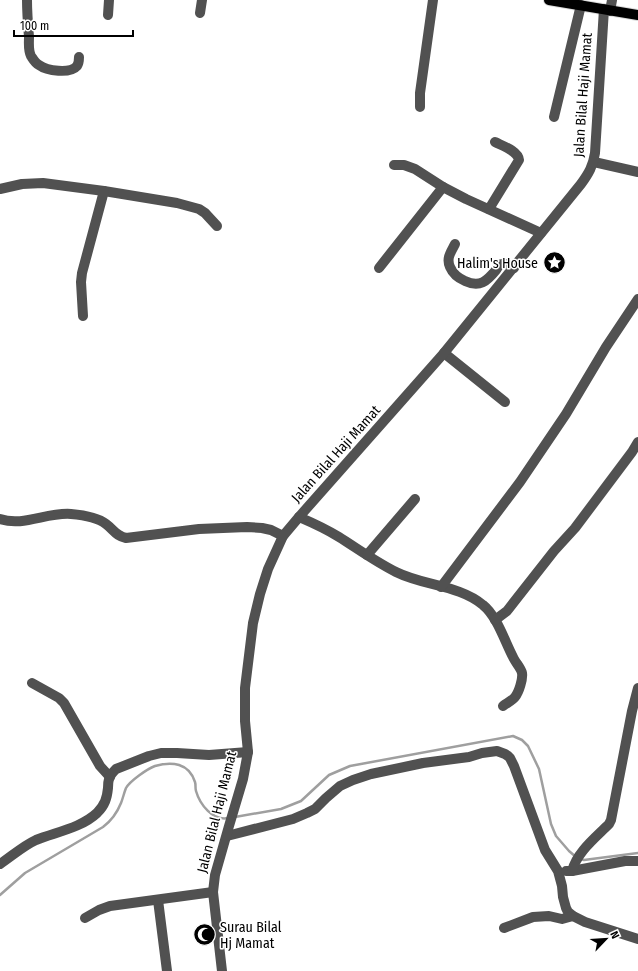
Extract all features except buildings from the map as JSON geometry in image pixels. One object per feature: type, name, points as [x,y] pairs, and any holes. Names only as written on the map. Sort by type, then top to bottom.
[{"type":"main road","points":[[549,0],[638,15]]},
{"type":"street","points":[[27,0],[29,52],[35,62],[44,68],[51,70],[67,71],[77,66],[79,57]]},
{"type":"street","points":[[108,15],[109,0]]},
{"type":"street","points":[[200,13],[202,0]]},
{"type":"street","points":[[420,107],[420,93],[433,0]]},
{"type":"street","name":"Jalan Bilal Haji Mamat","points":[[222,971],[213,892],[216,875],[243,778],[248,752],[245,721],[245,688],[253,623],[266,575],[283,536],[299,516],[444,353],[590,172],[594,162],[607,10],[612,0]]},
{"type":"street","points":[[554,117],[581,5]]},
{"type":"street","points":[[489,209],[519,160],[515,153],[495,142]]},
{"type":"street","points":[[594,162],[638,172]]},
{"type":"street","points":[[394,165],[404,165],[415,169],[443,187],[541,233]]},
{"type":"street","points":[[0,189],[22,184],[43,183],[177,203],[199,209],[205,213],[217,226]]},
{"type":"street","points":[[379,268],[443,187]]},
{"type":"street","points":[[83,316],[81,282],[82,273],[104,191]]},
{"type":"street","points":[[455,244],[448,259],[449,265],[454,275],[470,283],[481,284],[486,282],[499,265],[505,263],[514,268]]},
{"type":"street","points":[[441,586],[520,482],[558,427],[606,347],[638,299]]},
{"type":"street","points":[[444,353],[505,402]]},
{"type":"street","points":[[495,620],[507,611],[549,557],[575,528],[638,442]]},
{"type":"street","points":[[367,555],[415,499]]},
{"type":"street","points":[[0,519],[5,521],[16,521],[54,514],[72,514],[98,520],[106,524],[117,535],[126,538],[199,529],[247,527],[271,530],[283,536]]},
{"type":"street","points":[[299,516],[338,536],[397,573],[472,596],[485,606],[495,620],[522,673],[521,683],[515,697],[503,706]]},
{"type":"street","points":[[32,683],[59,698],[64,703],[100,766],[110,777]]},
{"type":"street","points":[[572,867],[583,850],[611,820],[632,711],[638,688]]},
{"type":"street","points":[[0,864],[28,844],[72,828],[91,818],[102,808],[107,798],[108,780],[116,769],[148,756],[161,753],[209,755],[248,752]]},
{"type":"street","points":[[228,831],[293,819],[315,809],[340,786],[371,774],[423,763],[469,757],[482,753],[497,752],[505,754],[510,758],[514,766],[545,850],[558,871],[568,912],[585,922],[638,939]]},
{"type":"street","points":[[558,871],[572,867],[638,861]]},
{"type":"street","points":[[85,918],[110,906],[213,892]]},
{"type":"street","points":[[158,900],[167,971]]},
{"type":"street","points":[[504,928],[533,917],[549,916],[562,919],[573,916]]},
{"type":"waterway","points":[[235,817],[281,809],[301,801],[329,775],[350,766],[513,736],[522,740],[528,746],[539,769],[551,824],[556,836],[576,857]]},
{"type":"waterway","points":[[0,895],[25,873],[106,825],[118,810],[128,785],[155,766],[161,764],[174,764],[184,767],[192,776],[198,796],[208,811],[217,817],[228,818]]},
{"type":"waterway","points":[[581,859],[584,860],[638,853]]},
{"type":"place","name":"Halim's House","points":[[554,263]]},
{"type":"place","name":"Surau Bilal Hj Mamat","points":[[204,935]]}]
